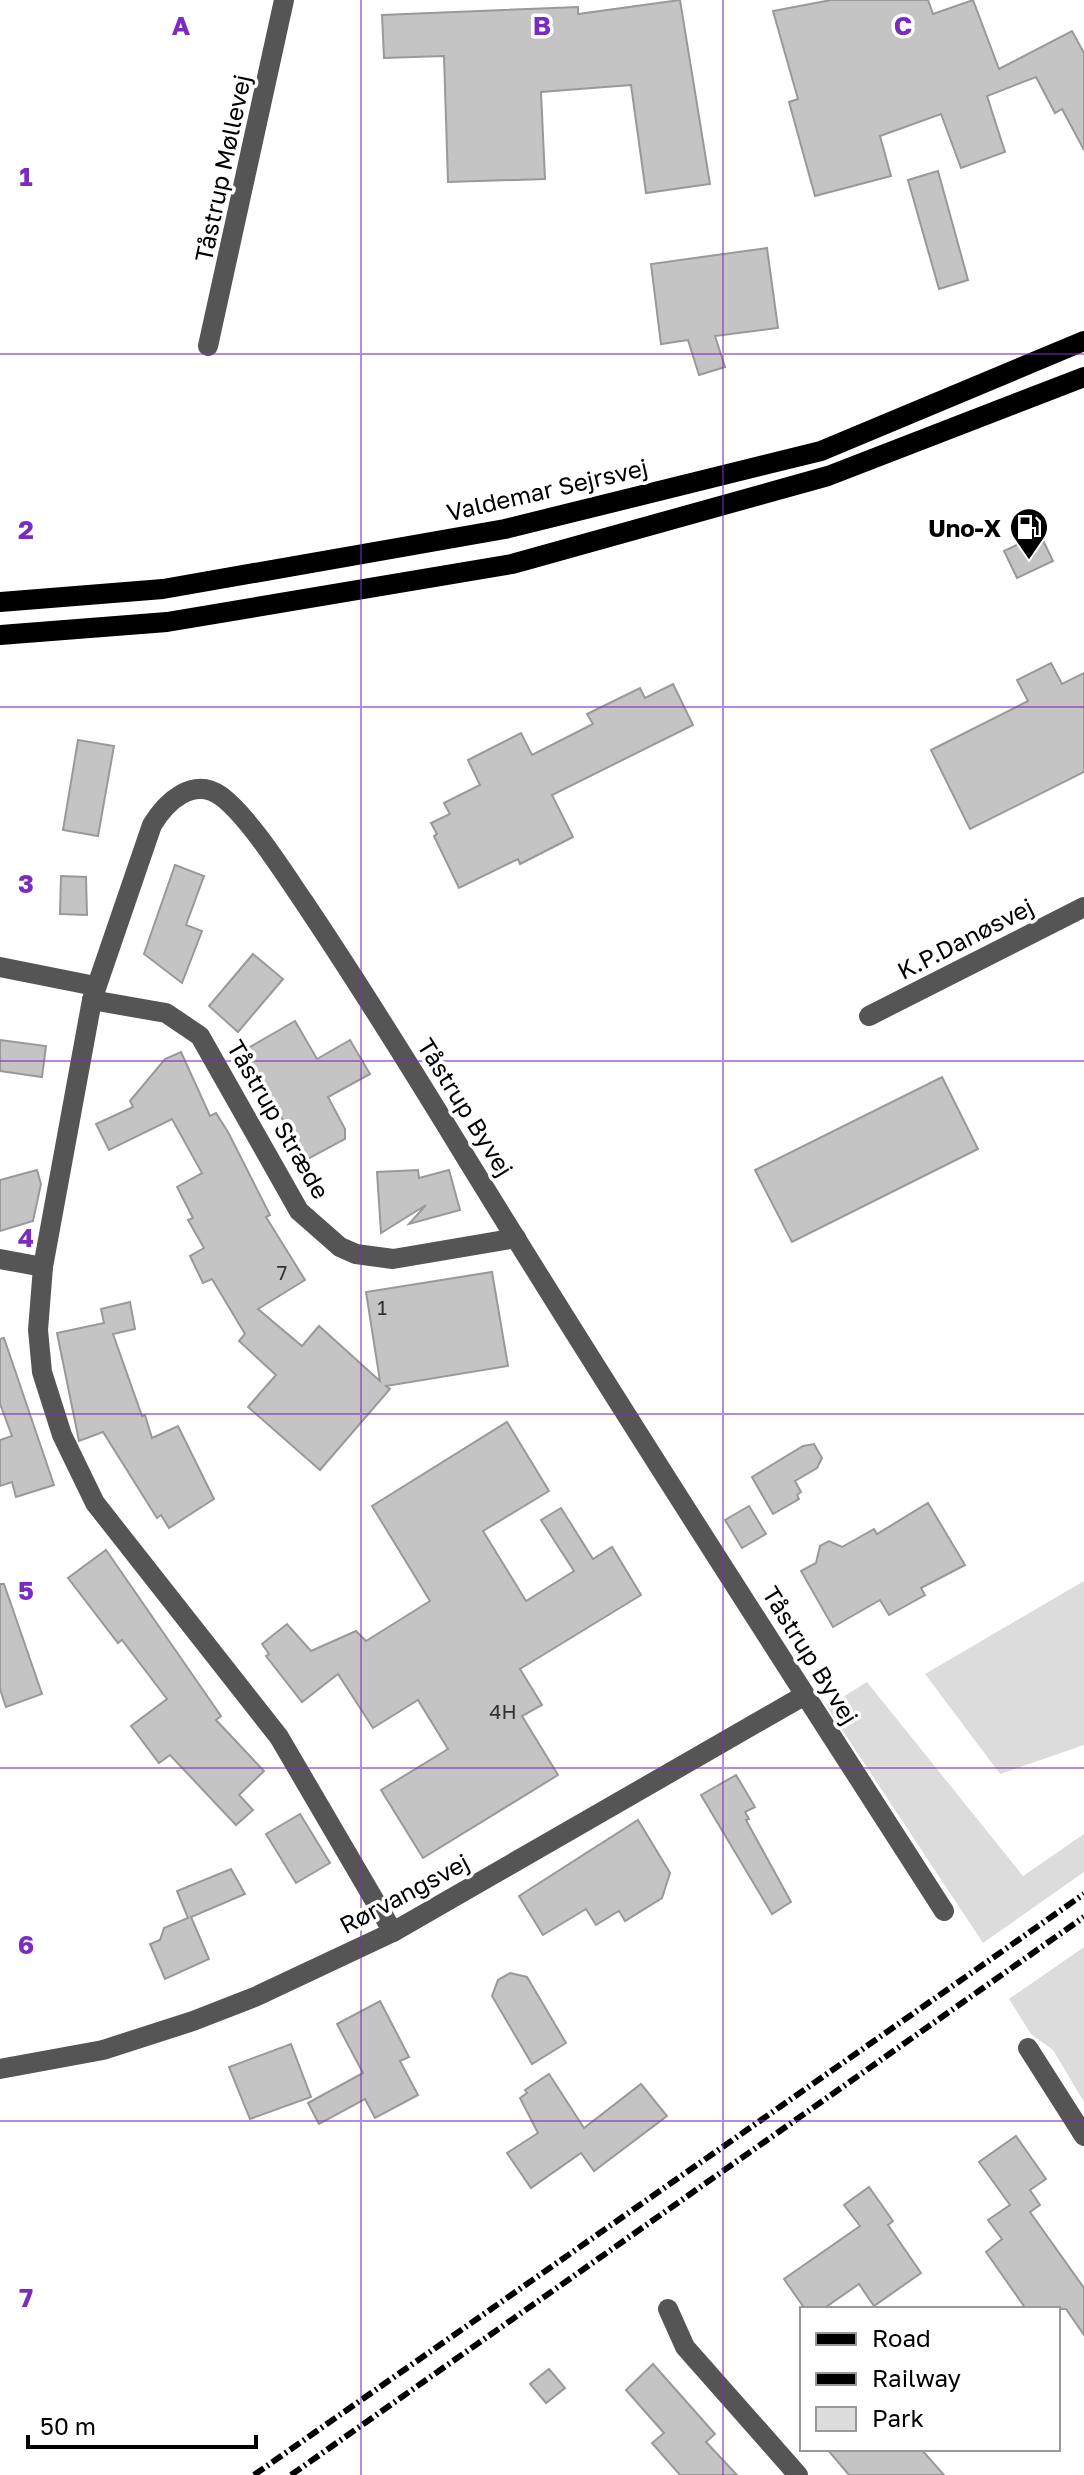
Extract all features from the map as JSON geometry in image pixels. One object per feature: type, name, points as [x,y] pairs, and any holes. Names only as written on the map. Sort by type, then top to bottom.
[{"type":"main road","name":"Valdemar Sejrsvej","points":[[0,602],[163,589],[505,529],[821,451],[1084,341]]},
{"type":"main road","points":[[0,635],[167,622],[512,564],[828,476],[1084,377]]},
{"type":"street","name":"Tåstrup Møllevej","points":[[208,346],[284,0]]},
{"type":"street","name":"Tåstrup Byvej","points":[[393,1932],[279,1737],[95,1503],[62,1435],[42,1372],[38,1330],[43,1267],[94,993],[159,814],[167,803],[186,791],[205,790],[224,798],[274,858],[365,992],[516,1238],[944,1911]]},
{"type":"street","name":"K.P.Danøsvej","points":[[869,1016],[1084,907]]},
{"type":"street","name":"Tåstrup Stræde","points":[[0,967],[166,1013],[200,1036],[299,1211],[326,1239],[340,1247],[356,1254],[393,1259],[516,1238]]},
{"type":"street","points":[[0,1259],[43,1267]]},
{"type":"street","name":"Rørvangsvej","points":[[0,2069],[103,2050],[193,2021],[393,1932],[805,1695]]},
{"type":"street","points":[[1028,2048],[1084,2136]]},
{"type":"street","points":[[668,2309],[685,2347],[798,2475]]},
{"type":"green space","points":[[1084,1581],[1084,1745],[1000,1774],[925,1674]]},
{"type":"green space","points":[[867,1682],[1023,1876],[1084,1834],[1084,1872],[983,1943],[827,1707]]},
{"type":"green space","points":[[1084,1947],[1084,2102],[1053,2050],[1031,2034],[1009,1999]]},
{"type":"building","points":[[680,0],[710,184],[646,193],[631,85],[541,92],[545,179],[448,182],[444,56],[384,58],[382,15],[578,7],[578,14]]},
{"type":"building","points":[[831,0],[928,0],[933,14],[973,0],[999,69],[1072,31],[1084,53],[1084,150],[1062,109],[1055,113],[1036,77],[987,96],[1005,152],[961,168],[941,114],[880,136],[891,176],[815,196],[789,102],[798,99],[773,11]]},
{"type":"building","points":[[938,171],[968,280],[939,289],[908,180]]},
{"type":"building","points":[[767,248],[778,328],[715,336],[725,367],[699,375],[688,340],[661,344],[651,264]]},
{"type":"building","points":[[1040,534],[1053,561],[1017,578],[1004,551]]},
{"type":"building","points":[[1051,663],[1062,684],[1084,673],[1084,772],[970,829],[931,750],[1028,701],[1017,680]]},
{"type":"building","points":[[673,684],[693,725],[552,795],[573,837],[520,864],[518,859],[459,888],[431,823],[450,814],[444,803],[480,785],[468,760],[521,733],[532,755],[593,724],[587,714],[640,688],[645,698]]},
{"type":"building","points":[[78,740],[114,746],[98,836],[63,830]]},
{"type":"building","points":[[175,865],[204,876],[186,925],[202,931],[182,983],[144,954]]},
{"type":"building","points":[[61,876],[86,877],[87,915],[60,914]]},
{"type":"building","points":[[253,954],[283,979],[238,1032],[209,1006]]},
{"type":"building","points":[[295,1021],[317,1059],[350,1040],[370,1074],[328,1097],[345,1129],[345,1139],[306,1160],[243,1051]]},
{"type":"building","points":[[0,1040],[46,1046],[42,1077],[0,1071]]},
{"type":"building","points":[[181,1052],[210,1116],[216,1113],[228,1132],[270,1215],[266,1217],[305,1280],[258,1309],[302,1346],[319,1326],[380,1381],[366,1292],[492,1272],[508,1366],[386,1386],[390,1389],[320,1470],[248,1407],[276,1375],[239,1341],[245,1334],[212,1279],[203,1283],[190,1256],[204,1248],[188,1220],[193,1218],[177,1187],[202,1173],[172,1119],[109,1150],[96,1124],[133,1107],[130,1101],[165,1059]]},
{"type":"building","points":[[942,1077],[978,1149],[792,1242],[755,1170]]},
{"type":"building","points":[[37,1170],[41,1184],[33,1221],[0,1231],[0,1180]]},
{"type":"building","points":[[418,1170],[419,1178],[449,1170],[460,1210],[409,1224],[426,1205],[381,1233],[377,1172]]},
{"type":"building","points":[[130,1302],[135,1329],[113,1334],[142,1416],[145,1415],[152,1438],[178,1426],[214,1499],[169,1528],[161,1515],[157,1518],[103,1432],[79,1441],[57,1333],[104,1323],[101,1309]]},
{"type":"building","points":[[4,1338],[54,1485],[16,1497],[12,1482],[0,1486],[0,1440],[12,1436],[0,1404],[0,1339]]},
{"type":"building","points":[[507,1422],[549,1491],[483,1531],[526,1601],[574,1571],[541,1520],[561,1508],[593,1559],[612,1547],[641,1595],[520,1669],[542,1705],[522,1716],[558,1775],[423,1858],[381,1790],[448,1749],[418,1700],[373,1728],[338,1674],[302,1702],[266,1656],[269,1654],[262,1644],[287,1624],[311,1651],[356,1631],[366,1641],[430,1601],[372,1506]]},
{"type":"building","points":[[814,1444],[822,1458],[817,1468],[795,1481],[801,1492],[797,1495],[799,1499],[773,1514],[752,1477],[803,1446]]},
{"type":"building","points":[[928,1503],[965,1565],[921,1588],[925,1595],[889,1615],[880,1600],[833,1627],[801,1571],[816,1563],[820,1546],[829,1541],[842,1547],[874,1529],[877,1534]]},
{"type":"building","points":[[749,1506],[766,1534],[742,1548],[725,1520]]},
{"type":"building","points":[[106,1550],[221,1716],[216,1720],[264,1771],[239,1795],[253,1810],[236,1825],[170,1755],[159,1763],[131,1726],[167,1699],[122,1640],[118,1643],[68,1578]]},
{"type":"building","points":[[0,1584],[4,1584],[42,1694],[6,1707],[0,1689]]},
{"type":"building","points":[[736,1775],[755,1807],[745,1812],[749,1819],[746,1820],[791,1902],[772,1914],[701,1795]]},
{"type":"building","points":[[300,1814],[330,1863],[296,1883],[266,1834]]},
{"type":"building","points":[[638,1820],[670,1873],[662,1898],[625,1921],[619,1911],[596,1925],[586,1909],[543,1935],[519,1896]]},
{"type":"building","points":[[231,1869],[245,1894],[191,1917],[209,1959],[165,1979],[150,1944],[160,1940],[164,1928],[188,1918],[177,1891]]},
{"type":"building","points":[[510,1973],[527,1977],[566,2043],[532,2064],[492,1996],[498,1980]]},
{"type":"building","points":[[380,2001],[409,2057],[400,2061],[418,2095],[375,2118],[365,2099],[319,2124],[308,2103],[363,2073],[337,2024]]},
{"type":"building","points":[[291,2044],[311,2097],[250,2119],[229,2067]]},
{"type":"building","points":[[549,2074],[584,2128],[641,2084],[667,2116],[594,2171],[581,2153],[531,2188],[507,2153],[538,2133],[520,2098],[527,2093],[525,2090]]},
{"type":"building","points":[[1016,2136],[1046,2179],[1030,2190],[1040,2205],[1030,2212],[1084,2288],[1084,2335],[1066,2309],[1025,2307],[986,2252],[1002,2239],[988,2220],[1010,2205],[979,2162]]},
{"type":"building","points":[[869,2187],[893,2221],[888,2225],[921,2273],[874,2306],[859,2284],[826,2307],[804,2307],[784,2279],[860,2226],[844,2205]]},
{"type":"building","points":[[653,2364],[715,2434],[706,2442],[737,2475],[680,2475],[652,2443],[664,2433],[626,2390]]},
{"type":"building","points":[[549,2369],[565,2388],[546,2403],[530,2384]]},
{"type":"building","points":[[829,2451],[923,2451],[944,2475],[849,2475]]},
{"type":"railway","points":[[254,2475],[1084,1894]]},
{"type":"railway","points":[[291,2475],[1084,1917]]},
{"type":"place","name":"Uno-X","points":[[1029,561]]}]
